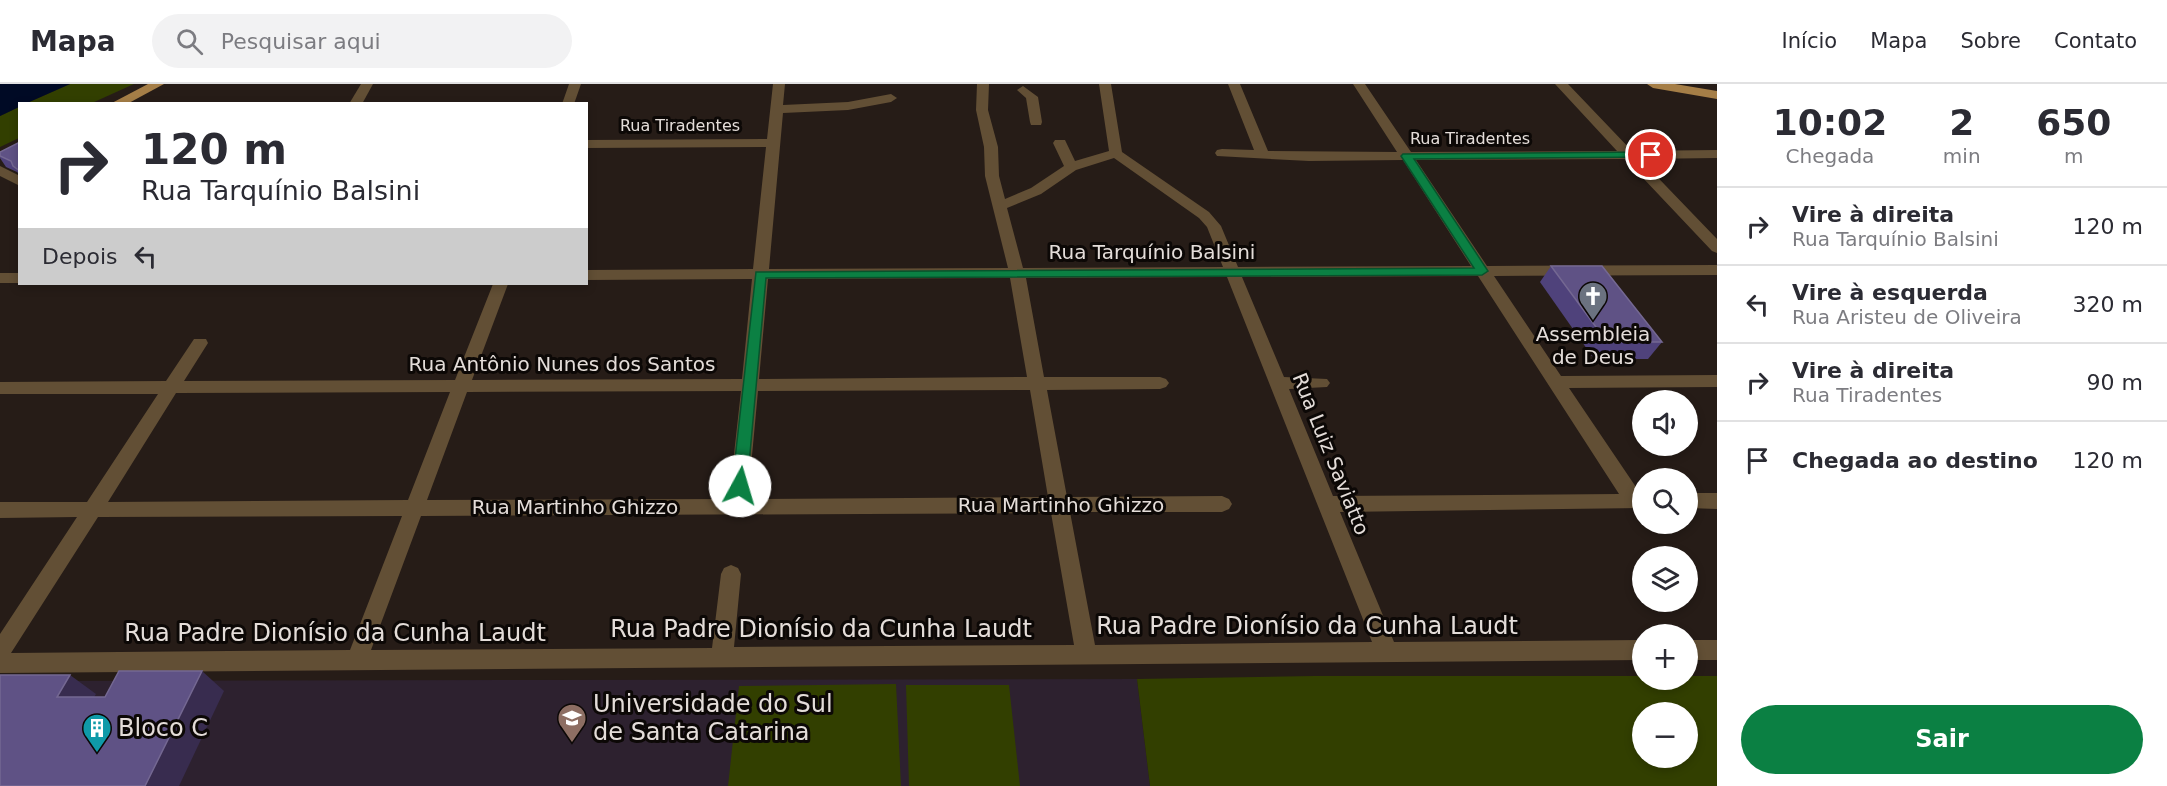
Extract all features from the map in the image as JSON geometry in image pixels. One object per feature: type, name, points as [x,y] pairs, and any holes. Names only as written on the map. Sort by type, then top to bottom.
[{"type":"main road","points":[[120,102],[158,84]]},
{"type":"main road","points":[[1653,84],[1717,95]]},
{"type":"street","points":[[356,102],[367,84]]},
{"type":"street","points":[[569,102],[575,84]]},
{"type":"street","points":[[738,506],[779,84]]},
{"type":"street","points":[[983,84],[983,116],[991,147],[992,176],[1017,273],[1086,654]]},
{"type":"street","points":[[1000,206],[1036,191],[1071,167],[1116,153],[1105,84]]},
{"type":"street","points":[[1234,84],[1263,155]]},
{"type":"street","points":[[1359,84],[1556,382],[1632,492]]},
{"type":"street","points":[[1561,84],[1717,248]]},
{"type":"street","points":[[1013,100],[1026,87],[1032,97],[1036,122]]},
{"type":"street","points":[[777,109],[848,106],[891,98]]},
{"type":"street","name":"Rua Tiradentes","points":[[588,144],[773,143]]},
{"type":"street","points":[[1044,148],[1061,145],[1071,167]]},
{"type":"street","name":"Rua Luiz Saviatto","points":[[1116,153],[1138,171],[1184,199],[1209,219],[1218,232],[1387,652]]},
{"type":"street","name":"Rua Tiradentes","points":[[1222,153],[1406,156],[1717,154]]},
{"type":"street","points":[[0,170],[18,181]]},
{"type":"street","name":"Rua Tarquínio Balsini","points":[[588,275],[1717,270]]},
{"type":"street","points":[[0,278],[18,278]]},
{"type":"street","points":[[357,659],[500,285]]},
{"type":"street","points":[[0,652],[200,343]]},
{"type":"street","points":[[1556,382],[1717,381]]},
{"type":"street","points":[[1278,383],[1321,382]]},
{"type":"street","name":"Rua Antônio Nunes dos Santos","points":[[0,388],[1160,383]]},
{"type":"street","points":[[1698,501],[1717,501]]},
{"type":"street","points":[[1327,504],[1632,502]]},
{"type":"street","name":"Rua Martinho Ghizzo","points":[[0,510],[1222,504]]},
{"type":"street","points":[[722,657],[731,574]]},
{"type":"street","points":[[1698,650],[1717,650]]},
{"type":"street","name":"Rua Padre Dionísio da Cunha Laudt","points":[[0,663],[1632,651]]},
{"type":"shaded area","name":"Universidade do Sul de Santa Catarina","points":[[1137,679],[1150,786],[0,786],[13,681]]},
{"type":"green space","points":[[70,84],[134,84],[94,102],[29,102]]},
{"type":"green space","points":[[18,107],[18,138],[0,147],[0,116]]},
{"type":"green space","points":[[1315,676],[1632,676],[1632,690],[1698,690],[1698,676],[1717,676],[1717,786],[1150,786],[1137,679]]},
{"type":"green space","points":[[896,684],[901,786],[728,786],[739,686]]},
{"type":"green space","points":[[906,685],[1009,685],[1020,786],[909,786]]},
{"type":"water","points":[[0,84],[70,84],[29,102],[18,102],[18,107],[0,116]]},
{"type":"building","points":[[18,143],[18,170],[11,161],[0,156],[0,152]]},
{"type":"building","points":[[1551,266],[1602,266],[1662,342],[1607,342]]},
{"type":"building","name":"Bloco C","points":[[119,671],[202,671],[145,786],[0,786],[0,675],[70,675],[57,697],[105,697]]},
{"type":"place","name":"Assembleia de Deus","points":[[1593,322]]},
{"type":"place","name":"Universidade do Sul de Santa Catarina","points":[[572,744]]},
{"type":"place","name":"Bloco C","points":[[97,754]]},
{"type":"route","points":[[740,486],[760,275],[1482,271],[1406,156],[1651,155]]}]
